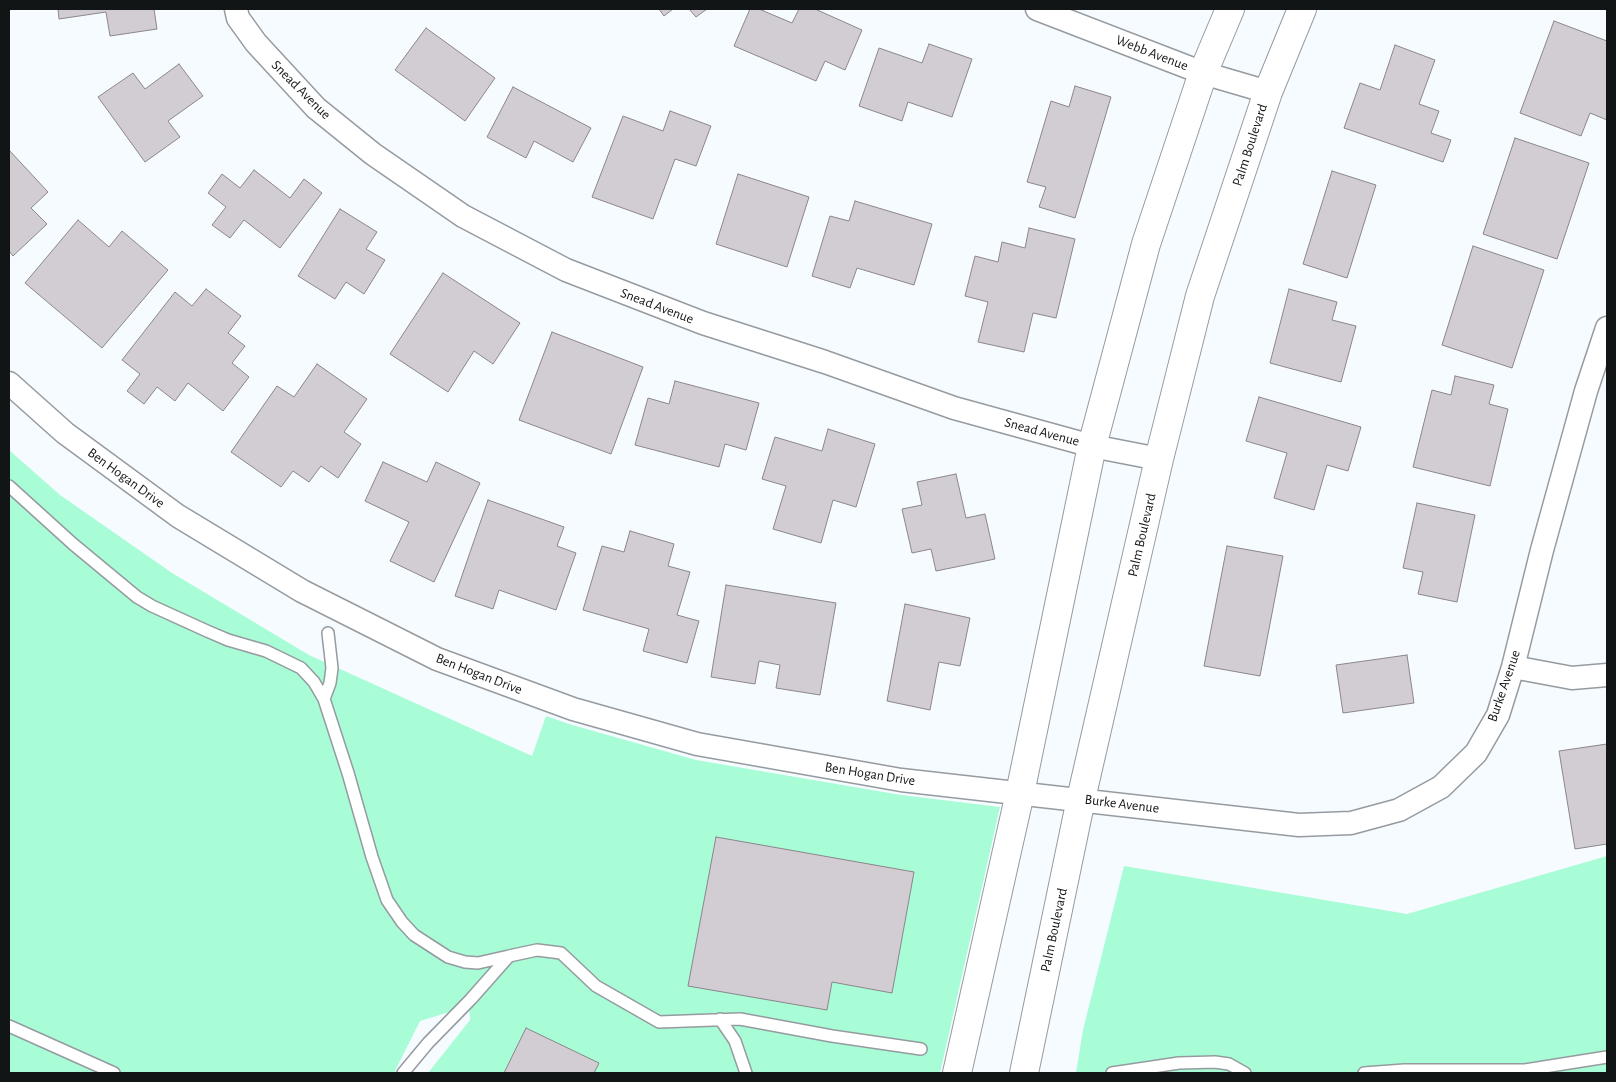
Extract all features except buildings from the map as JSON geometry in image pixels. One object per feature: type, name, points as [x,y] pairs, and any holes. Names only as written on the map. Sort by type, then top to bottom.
[{"type":"street","name":"Snead Avenue","points":[[236,9],[238,18],[256,43],[316,108],[373,154],[463,216],[566,270],[702,323],[824,362],[954,408],[1092,446],[1159,459]]},
{"type":"street","name":"Webb Avenue","points":[[1037,9],[1202,73],[1268,92]]},
{"type":"street","points":[[957,1073],[1020,794],[1092,446],[1146,244],[1202,73],[1230,9]]},
{"type":"street","name":"Palm Boulevard","points":[[1024,1073],[1081,799],[1159,459],[1200,296],[1268,92],[1302,9]]},
{"type":"street","name":"Burke Avenue","points":[[1020,794],[1081,799],[1299,825],[1351,823],[1399,810],[1441,787],[1476,753],[1498,715],[1513,667],[1542,550],[1581,410],[1607,328]]},
{"type":"street","name":"Ben Hogan Drive","points":[[9,383],[65,433],[178,516],[302,591],[437,659],[573,710],[697,744],[902,780],[1020,794]]},
{"type":"street","points":[[1513,667],[1572,678],[1607,675]]},
{"type":"lane","points":[[9,486],[73,544],[137,597],[152,606],[207,631],[266,652],[301,668],[314,682],[324,699],[383,892],[398,916],[414,935],[448,957],[465,962],[478,963],[537,950],[561,953],[596,986],[659,1022],[740,1019],[832,1036],[921,1049]]},
{"type":"lane","points":[[324,699],[330,682],[332,668],[328,632]]},
{"type":"lane","points":[[403,1073],[428,1043],[509,956]]},
{"type":"lane","points":[[720,1019],[735,1041],[746,1073]]},
{"type":"lane","points":[[9,1026],[114,1073]]},
{"type":"lane","points":[[75,1055],[94,1073]]},
{"type":"lane","points":[[1364,1073],[1404,1070],[1525,1070],[1607,1057]]},
{"type":"lane","points":[[1112,1073],[1178,1063],[1215,1062],[1229,1064],[1245,1073]]},
{"type":"green space","points":[[9,450],[60,495],[172,573],[309,655],[532,756],[546,716],[696,760],[901,795],[1000,807],[940,1073],[428,1073],[470,1020],[469,1006],[420,1021],[394,1073],[9,1073]]},
{"type":"green space","points":[[1607,856],[1607,1073],[1076,1073],[1083,1030],[1124,866],[1407,914]]}]
